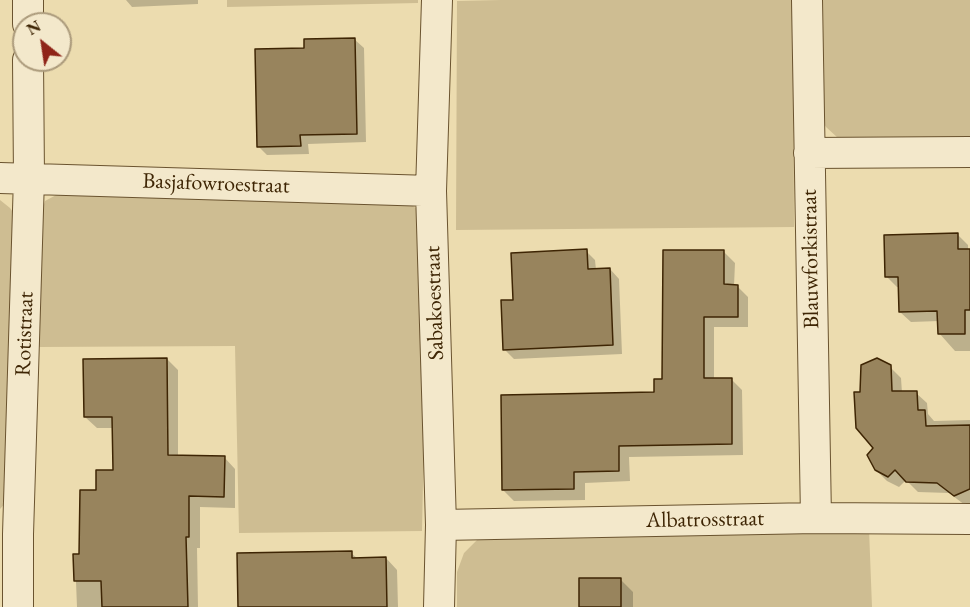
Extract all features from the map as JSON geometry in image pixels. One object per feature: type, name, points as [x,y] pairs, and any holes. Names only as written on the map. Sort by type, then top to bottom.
[{"type":"street","name":"Sabakoestraat","points":[[437,0],[431,191],[441,525],[439,607]]},
{"type":"street","name":"Blauwforkistraat","points":[[807,0],[816,518]]},
{"type":"street","name":"Rotistraat","points":[[18,607],[9,534],[29,178],[28,72]]},
{"type":"street","points":[[809,153],[970,152]]},
{"type":"street","name":"Basjafowroestraat","points":[[0,178],[431,191]]},
{"type":"street","name":"Albatrosstraat","points":[[441,525],[816,518],[970,519]]},
{"type":"shaded area","points":[[227,0],[418,0],[418,3],[227,7]]},
{"type":"shaded area","points":[[793,0],[794,227],[456,230],[457,1]]},
{"type":"shaded area","points":[[818,0],[970,0],[970,140],[838,138],[826,127],[818,114]]},
{"type":"shaded area","points":[[60,193],[402,198],[417,209],[428,240],[422,531],[239,533],[235,346],[38,347],[42,211],[45,201]]},
{"type":"shaded area","points":[[0,200],[18,219],[9,499],[0,509]]},
{"type":"shaded area","points":[[869,529],[872,607],[457,607],[457,572],[464,553],[479,538]]},
{"type":"building","points":[[355,38],[357,134],[300,135],[301,146],[257,147],[255,49],[304,48],[304,39]]},
{"type":"building","points":[[958,233],[958,249],[970,249],[970,310],[965,310],[965,334],[938,334],[937,311],[899,312],[898,277],[885,277],[884,235]]},
{"type":"building","points":[[587,249],[588,269],[610,268],[613,345],[503,350],[501,300],[513,300],[511,253]]},
{"type":"building","points":[[663,250],[724,250],[724,284],[738,285],[738,317],[704,317],[704,378],[732,378],[732,444],[619,446],[619,471],[574,472],[574,489],[502,490],[501,395],[654,392],[654,379],[662,379]]},
{"type":"building","points":[[167,358],[168,455],[225,456],[224,497],[189,496],[189,537],[186,537],[188,607],[102,607],[101,581],[74,581],[73,554],[79,554],[80,490],[96,490],[96,470],[113,470],[112,417],[84,417],[83,359]]},
{"type":"building","points":[[877,358],[891,365],[892,391],[917,391],[918,410],[925,410],[926,426],[970,425],[970,489],[954,496],[937,483],[906,482],[895,470],[888,477],[875,470],[867,455],[873,448],[856,428],[854,392],[860,392],[861,365]]},
{"type":"building","points":[[352,551],[352,558],[386,557],[387,607],[238,607],[237,553]]},
{"type":"building","points":[[579,578],[621,578],[621,607],[579,607]]}]
